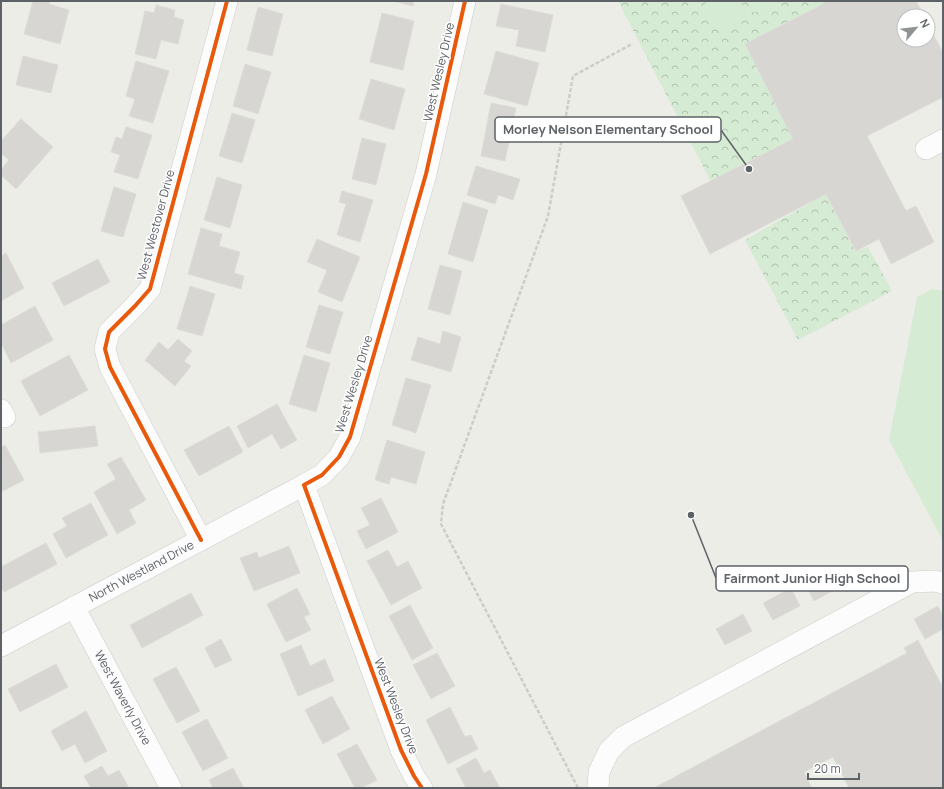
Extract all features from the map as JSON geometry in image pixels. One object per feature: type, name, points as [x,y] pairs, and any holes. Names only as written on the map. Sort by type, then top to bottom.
[{"type":"street","name":"West Westover Drive","points":[[201,540],[110,367],[105,349],[109,332],[135,306],[150,288],[227,1]]},
{"type":"street","name":"West Wesley Drive","points":[[422,788],[401,750],[304,485],[322,474],[339,457],[350,436],[426,174],[465,1]]},
{"type":"street","name":"North Westland Drive","points":[[1,646],[304,485]]},
{"type":"street","points":[[598,788],[599,772],[609,751],[623,737],[912,582],[943,582]]},
{"type":"street","name":"West Waverly Drive","points":[[74,607],[171,788]]},
{"type":"path","points":[[578,788],[441,524],[443,504],[548,216],[572,76],[632,44]]},
{"type":"green space","points":[[618,1],[829,1],[745,44],[793,139],[711,182]]},
{"type":"green space","points":[[704,1],[740,1],[748,16],[720,31]]},
{"type":"green space","points":[[747,1],[777,1],[754,13]]},
{"type":"green space","points":[[826,194],[855,251],[868,247],[892,291],[798,340],[745,240]]},
{"type":"green space","points":[[932,289],[943,291],[943,541],[889,440],[917,297]]},
{"type":"building","points":[[33,1],[50,1],[49,4],[69,10],[60,44],[24,34]]},
{"type":"building","points":[[393,1],[414,1],[413,6]]},
{"type":"building","points":[[829,1],[916,1],[920,8],[896,8],[896,48],[936,48],[936,39],[943,53],[943,97],[867,136],[906,211],[916,206],[934,242],[891,264],[879,239],[856,251],[826,194],[710,254],[681,196],[793,139],[745,44]]},
{"type":"building","points":[[501,4],[553,15],[545,52],[516,46],[519,30],[496,26]]},
{"type":"building","points":[[156,5],[175,10],[174,17],[184,20],[178,44],[161,40],[156,59],[135,54],[145,11],[154,13]]},
{"type":"building","points":[[258,7],[283,14],[272,56],[247,50]]},
{"type":"building","points":[[382,13],[414,21],[403,70],[370,62]]},
{"type":"building","points":[[496,51],[539,63],[527,106],[484,94]]},
{"type":"building","points":[[23,56],[58,65],[51,93],[16,85]]},
{"type":"building","points":[[136,61],[169,71],[153,123],[129,116],[135,99],[126,96]]},
{"type":"building","points":[[245,64],[271,72],[258,114],[233,106]]},
{"type":"building","points":[[371,79],[405,89],[394,130],[359,119]]},
{"type":"building","points":[[491,103],[516,108],[505,161],[481,156]]},
{"type":"building","points":[[232,113],[255,120],[242,163],[219,156]]},
{"type":"building","points":[[21,119],[53,147],[16,189],[1,175],[1,170],[9,160],[1,153],[1,141]]},
{"type":"building","points":[[126,127],[152,135],[138,179],[114,172],[120,155],[111,152],[116,137],[122,139]]},
{"type":"building","points":[[362,138],[386,144],[376,185],[352,179]]},
{"type":"building","points":[[476,166],[520,179],[513,200],[498,195],[495,204],[467,195]]},
{"type":"building","points":[[217,177],[242,185],[230,228],[204,220]]},
{"type":"building","points":[[114,187],[136,194],[123,237],[101,231]]},
{"type":"building","points":[[342,191],[373,200],[360,242],[337,235],[346,204],[339,202]]},
{"type":"building","points":[[463,202],[488,210],[473,262],[448,254]]},
{"type":"building","points":[[201,228],[222,234],[219,246],[240,252],[234,273],[244,276],[241,289],[188,274]]},
{"type":"building","points":[[317,239],[360,257],[342,302],[318,292],[327,270],[307,262]]},
{"type":"building","points":[[6,253],[24,288],[1,301],[1,256]]},
{"type":"building","points":[[98,259],[110,282],[64,306],[52,283]]},
{"type":"building","points":[[440,265],[462,271],[450,315],[428,309]]},
{"type":"building","points":[[190,286],[215,294],[202,336],[177,329]]},
{"type":"building","points":[[319,305],[343,312],[330,354],[306,347]]},
{"type":"building","points":[[35,306],[53,340],[11,363],[1,343],[1,325]]},
{"type":"building","points":[[443,331],[461,337],[451,372],[411,360],[418,337],[440,344]]},
{"type":"building","points":[[178,339],[192,351],[184,361],[191,366],[175,386],[145,360],[159,342],[168,350]]},
{"type":"building","points":[[69,355],[88,390],[40,416],[21,381]]},
{"type":"building","points":[[304,355],[330,363],[316,412],[289,404]]},
{"type":"building","points":[[406,378],[431,385],[416,433],[392,425]]},
{"type":"building","points":[[277,404],[297,440],[281,449],[272,434],[248,448],[237,426]]},
{"type":"building","points":[[95,426],[98,446],[40,453],[38,432]]},
{"type":"building","points":[[229,426],[243,452],[199,476],[184,450]]},
{"type":"building","points":[[387,440],[425,452],[416,484],[391,477],[389,484],[375,480]]},
{"type":"building","points":[[5,445],[24,480],[1,492],[1,447]]},
{"type":"building","points":[[121,457],[146,500],[129,510],[136,523],[117,534],[94,492],[116,479],[107,464]]},
{"type":"building","points":[[381,498],[398,532],[366,549],[357,531],[370,525],[361,508]]},
{"type":"building","points":[[91,503],[108,535],[66,558],[53,534],[67,526],[62,518]]},
{"type":"building","points":[[46,543],[57,564],[4,592],[1,587],[1,567]]},
{"type":"building","points":[[289,546],[300,573],[254,591],[240,558],[257,552],[259,558]]},
{"type":"building","points":[[388,550],[397,567],[408,561],[422,588],[391,605],[367,561]]},
{"type":"building","points":[[831,566],[841,586],[814,601],[804,581]]},
{"type":"building","points":[[297,588],[310,614],[304,617],[311,630],[286,642],[267,604]]},
{"type":"building","points":[[791,588],[800,606],[773,620],[763,603]]},
{"type":"building","points":[[191,593],[203,615],[142,648],[130,625]]},
{"type":"building","points":[[410,605],[433,648],[412,660],[389,616]]},
{"type":"building","points":[[938,606],[943,617],[943,629],[925,639],[914,619]]},
{"type":"building","points":[[743,614],[752,631],[725,645],[716,629]]},
{"type":"building","points":[[221,639],[232,660],[215,668],[205,648]]},
{"type":"building","points":[[918,640],[943,688],[943,788],[849,788],[833,757],[804,772],[812,788],[654,788],[907,653],[904,648]]},
{"type":"building","points":[[301,645],[310,666],[325,659],[334,681],[298,696],[280,654]]},
{"type":"building","points":[[437,653],[455,686],[431,699],[413,665]]},
{"type":"building","points":[[56,664],[68,687],[20,712],[8,689]]},
{"type":"building","points":[[176,667],[200,711],[177,723],[153,679]]},
{"type":"building","points":[[332,696],[350,729],[323,744],[305,710]]},
{"type":"building","points":[[450,707],[465,737],[471,735],[478,749],[448,764],[426,720]]},
{"type":"building","points":[[86,711],[107,751],[85,763],[75,744],[62,751],[51,731]]},
{"type":"building","points":[[207,719],[228,758],[203,771],[182,732]]},
{"type":"building","points":[[357,744],[377,780],[361,788],[355,788],[337,754]]},
{"type":"building","points":[[476,758],[484,773],[490,770],[500,788],[466,788],[456,769]]},
{"type":"building","points":[[102,766],[108,776],[119,770],[129,788],[91,788],[84,776]]},
{"type":"building","points":[[233,768],[244,788],[213,788],[209,780]]},
{"type":"cycle path","points":[[201,540],[110,367],[105,349],[109,332],[150,289],[227,1]]},
{"type":"cycle path","points":[[422,788],[401,750],[304,485],[322,475],[339,457],[350,437],[426,174],[465,1]]},
{"type":"place","name":"Morley Nelson Elementary School","points":[[749,169]]},
{"type":"place","name":"Fairmont Junior High School","points":[[691,515]]}]
